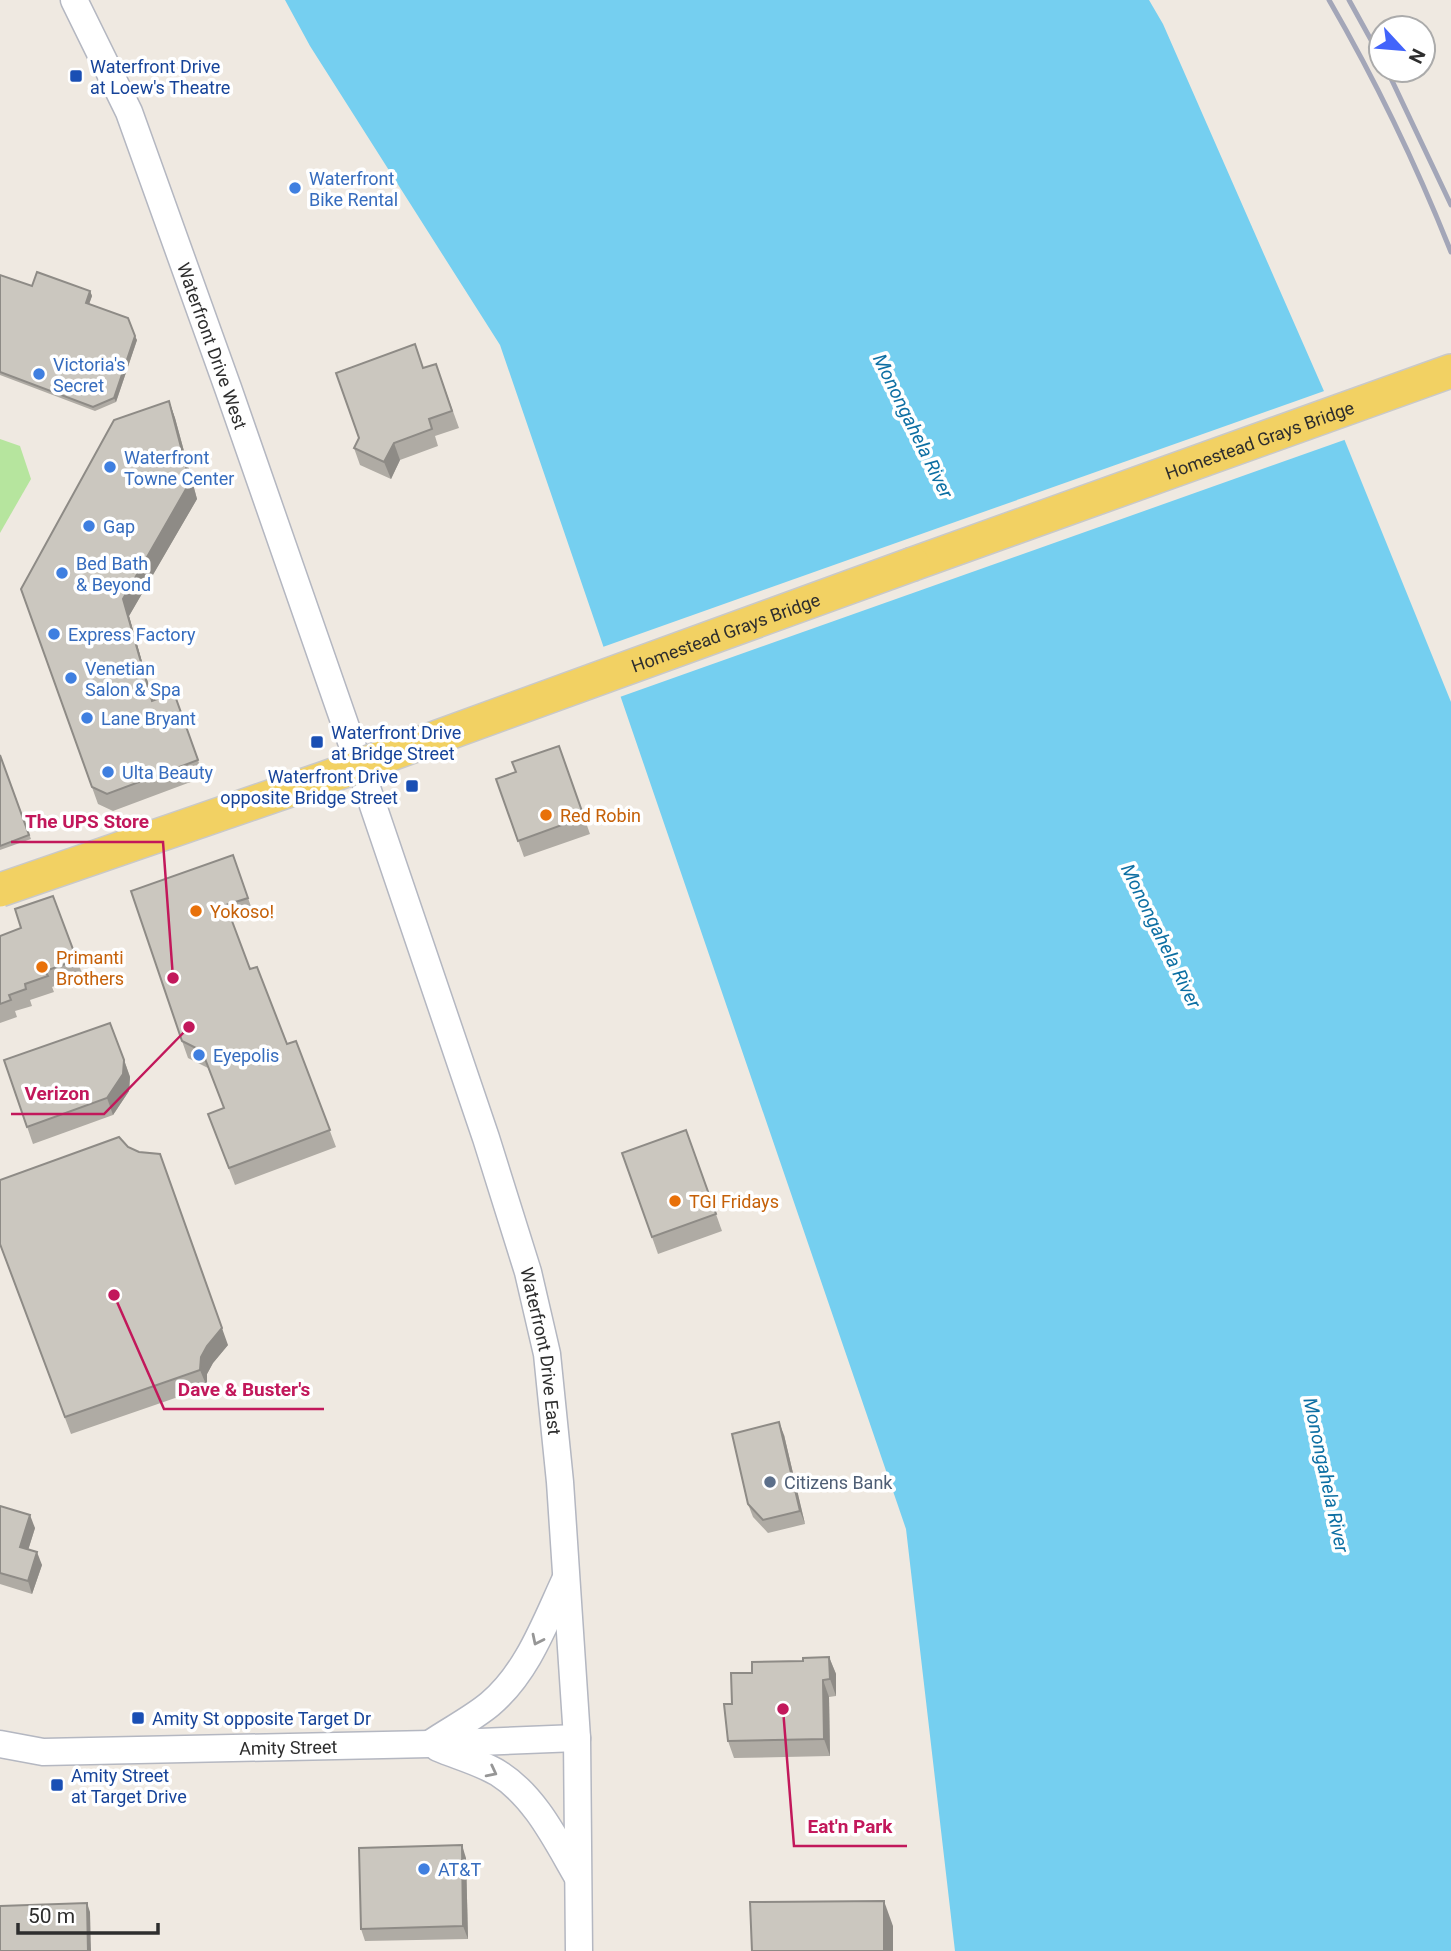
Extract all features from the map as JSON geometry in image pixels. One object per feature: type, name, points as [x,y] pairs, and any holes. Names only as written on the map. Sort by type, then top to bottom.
[{"type":"main road","name":"Homestead Grays Bridge","points":[[0,890],[325,778],[1451,371]]},
{"type":"street","name":"Waterfront Drive West","points":[[74,0],[129,113],[363,776]]},
{"type":"street","points":[[0,905],[288,806],[363,776]]},
{"type":"street","name":"Waterfront Drive East","points":[[363,776],[486,1138],[532,1285],[547,1354],[560,1482],[577,1738],[579,1951]]},
{"type":"street","points":[[430,1744],[491,1703],[514,1677],[528,1657],[566,1578]]},
{"type":"street","name":"Amity Street","points":[[0,1744],[43,1752],[430,1744],[577,1738]]},
{"type":"street","points":[[430,1744],[498,1774],[520,1793],[546,1822],[577,1877]]},
{"type":"green space","points":[[0,439],[20,446],[31,479],[0,533]]},
{"type":"water","name":"Monongahela River","points":[[285,0],[1149,0],[1163,24],[1334,414],[1451,702],[1451,1951],[955,1951],[906,1529],[500,345],[310,46]]},
{"type":"pier","points":[[1327,390],[1347,439],[617,698],[600,648]]},
{"type":"building","points":[[37,272],[90,291],[86,303],[128,318],[135,336],[114,398],[93,407],[0,372],[0,275],[32,286]]},
{"type":"building","points":[[415,344],[423,368],[436,364],[452,411],[429,419],[432,429],[394,443],[384,462],[354,448],[359,438],[336,373]]},
{"type":"building","points":[[169,401],[190,482],[123,599],[152,701],[174,693],[198,760],[107,794],[92,787],[21,589],[114,420]]},
{"type":"building","name":"Red Robin","points":[[559,746],[584,817],[518,841],[496,779],[516,772],[512,762]]},
{"type":"building","points":[[0,755],[29,835],[0,846]]},
{"type":"building","points":[[233,855],[248,898],[226,905],[250,969],[257,967],[287,1044],[296,1041],[330,1130],[229,1168],[208,1114],[224,1108],[202,1051],[182,1041],[131,891]]},
{"type":"building","name":"Primanti Brothers","points":[[53,896],[77,960],[45,971],[48,976],[25,984],[26,989],[9,995],[11,1000],[0,1004],[0,936],[21,928],[15,909]]},
{"type":"building","points":[[110,1023],[124,1060],[123,1074],[107,1098],[27,1127],[4,1060]]},
{"type":"building","name":"TGI Fridays","points":[[686,1130],[716,1214],[652,1237],[622,1153]]},
{"type":"building","points":[[119,1137],[128,1147],[139,1152],[160,1154],[222,1328],[201,1357],[200,1370],[65,1417],[0,1244],[0,1180]]},
{"type":"building","name":"Citizens Bank","points":[[779,1422],[800,1511],[763,1520],[748,1504],[732,1434]]},
{"type":"building","points":[[0,1506],[30,1515],[20,1547],[37,1552],[28,1581],[0,1573]]},
{"type":"building","points":[[829,1657],[830,1679],[823,1680],[824,1739],[728,1741],[724,1704],[732,1704],[731,1673],[752,1673],[752,1662],[803,1661],[803,1658]]},
{"type":"building","points":[[462,1845],[463,1926],[361,1929],[359,1848]]},
{"type":"building","points":[[884,1901],[884,1951],[752,1951],[750,1902]]},
{"type":"building","points":[[87,1903],[88,1951],[0,1951],[0,1906]]},
{"type":"railway","points":[[1329,0],[1394,123],[1451,252]]},
{"type":"railway","points":[[1349,0],[1367,33]]},
{"type":"railway","points":[[1394,84],[1451,205]]},
{"type":"place","name":"Waterfront Drive at Loew's Theatre","points":[[76,76]]},
{"type":"place","name":"Waterfront Bike Rental","points":[[295,188]]},
{"type":"place","name":"Victoria's Secret","points":[[39,374]]},
{"type":"place","name":"Waterfront Towne Center","points":[[110,467]]},
{"type":"place","name":"Gap","points":[[89,526]]},
{"type":"place","name":"Bed Bath & Beyond","points":[[62,573]]},
{"type":"place","name":"Express Factory","points":[[54,634]]},
{"type":"place","name":"Venetian Salon & Spa","points":[[71,678]]},
{"type":"place","name":"Lane Bryant","points":[[87,718]]},
{"type":"place","name":"Waterfront Drive at Bridge Street","points":[[317,742]]},
{"type":"place","name":"Ulta Beauty","points":[[108,772]]},
{"type":"place","name":"Waterfront Drive opposite Bridge Street","points":[[412,786]]},
{"type":"place","name":"Red Robin","points":[[546,815]]},
{"type":"place","name":"Yokoso!","points":[[196,911]]},
{"type":"place","name":"Primanti Brothers","points":[[42,967]]},
{"type":"place","name":"The UPS Store","points":[[173,978]]},
{"type":"place","name":"Verizon","points":[[189,1027]]},
{"type":"place","name":"Eyepolis","points":[[199,1055]]},
{"type":"place","name":"TGI Fridays","points":[[675,1201]]},
{"type":"place","name":"Dave & Buster's","points":[[114,1295]]},
{"type":"place","name":"Citizens Bank","points":[[770,1482]]},
{"type":"place","name":"Eat'n Park","points":[[783,1709]]},
{"type":"place","name":"Amity St opposite Target Dr","points":[[138,1718]]},
{"type":"place","name":"Amity Street at Target Drive","points":[[57,1785]]},
{"type":"place","name":"AT&T","points":[[424,1869]]}]
